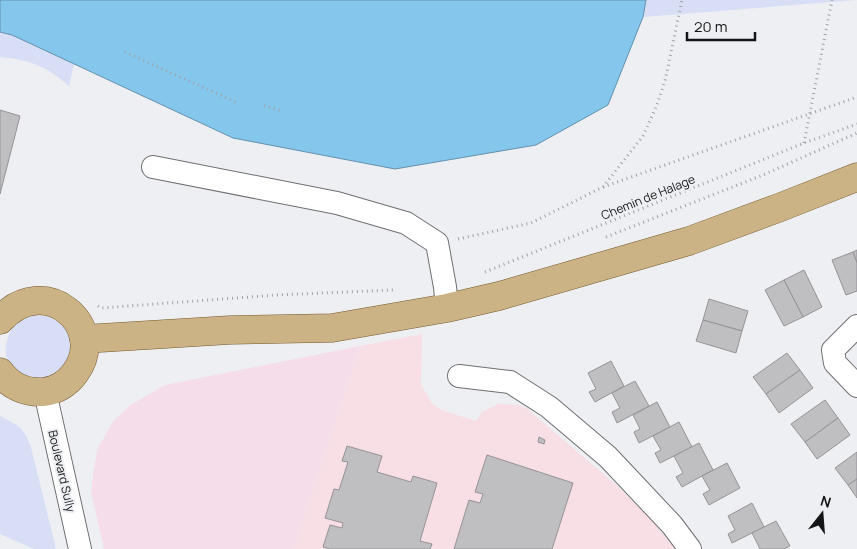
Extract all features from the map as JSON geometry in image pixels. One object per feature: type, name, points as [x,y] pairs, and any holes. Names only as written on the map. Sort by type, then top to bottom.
[{"type":"main road","points":[[84,339],[230,330],[332,328],[447,308],[499,296],[689,240],[857,177]]},
{"type":"main road","points":[[0,320],[9,310],[23,302],[39,300],[55,303],[68,311],[79,324],[84,339],[84,353],[79,367],[71,379],[59,388],[45,392],[30,392],[16,387],[4,378],[0,372]]},
{"type":"street","points":[[153,167],[337,203],[406,222],[437,243],[447,308]]},
{"type":"street","points":[[857,326],[832,350],[835,363],[857,386]]},
{"type":"street","points":[[459,376],[510,382],[549,407],[608,457],[672,525],[690,549]]},
{"type":"street","name":"Boulevard Sully","points":[[45,392],[80,549]]},
{"type":"path","points":[[603,187],[643,136],[657,105],[665,81],[682,0]]},
{"type":"path","points":[[804,143],[832,0]]},
{"type":"path","points":[[125,52],[238,103]]},
{"type":"path","points":[[437,243],[531,223],[603,187],[857,97]]},
{"type":"path","points":[[264,106],[283,111]]},
{"type":"path","name":"Chemin de Halage","points":[[481,273],[804,143],[857,124]]},
{"type":"path","points":[[604,238],[763,175],[857,133]]},
{"type":"path","points":[[101,308],[277,295],[400,290]]},
{"type":"shaded area","points":[[646,0],[857,0],[643,17]]},
{"type":"shaded area","points":[[0,32],[12,35],[74,64],[69,86],[37,65],[0,57]]},
{"type":"shaded area","points":[[36,315],[56,320],[68,330],[70,335],[72,356],[53,379],[22,378],[10,365],[7,358],[8,336],[13,327],[22,320]]},
{"type":"shaded area","points":[[422,334],[421,384],[431,402],[441,410],[476,421],[482,412],[498,404],[518,405],[526,408],[614,483],[648,516],[676,549],[294,549],[360,346]]},
{"type":"shaded area","points":[[360,346],[294,549],[104,549],[91,492],[94,468],[98,448],[114,420],[132,404],[165,385]]},
{"type":"shaded area","points":[[0,416],[23,430],[31,447],[56,549],[34,549],[0,534]]},
{"type":"water","points":[[0,0],[646,0],[643,17],[608,105],[536,145],[395,169],[233,138],[12,35],[0,32]]},
{"type":"building","points":[[0,110],[20,116],[0,194]]},
{"type":"building","points":[[857,250],[857,263],[853,252]]},
{"type":"building","points":[[853,252],[857,263],[857,291],[846,295],[832,260]]},
{"type":"building","points":[[804,270],[822,307],[803,317],[784,280]]},
{"type":"building","points":[[784,280],[803,317],[784,326],[765,290]]},
{"type":"building","points":[[709,299],[748,311],[742,331],[703,320]]},
{"type":"building","points":[[703,320],[742,331],[736,353],[696,341]]},
{"type":"building","points":[[787,353],[800,370],[766,394],[753,377]]},
{"type":"building","points":[[611,361],[624,386],[595,402],[589,392],[596,389],[588,373]]},
{"type":"building","points":[[800,370],[813,388],[779,413],[766,394]]},
{"type":"building","points":[[635,381],[649,406],[617,423],[612,412],[620,408],[612,393]]},
{"type":"building","points":[[825,400],[838,418],[805,442],[791,424]]},
{"type":"building","points":[[657,402],[670,427],[639,443],[634,432],[640,429],[633,415]]},
{"type":"building","points":[[838,418],[850,435],[817,459],[805,442]]},
{"type":"building","points":[[679,422],[692,447],[660,463],[655,453],[661,450],[653,436]]},
{"type":"building","points":[[539,437],[545,440],[544,444],[538,442]]},
{"type":"building","points":[[699,443],[713,470],[682,487],[676,477],[683,473],[674,456]]},
{"type":"building","points":[[347,446],[382,456],[377,472],[411,482],[413,476],[437,483],[420,541],[432,544],[430,549],[330,549],[323,547],[330,525],[342,528],[343,523],[325,518],[334,489],[339,490],[348,462],[342,461]]},
{"type":"building","points":[[857,452],[857,479],[848,485],[835,468]]},
{"type":"building","points":[[487,455],[573,483],[552,549],[454,549],[469,500],[480,503],[483,494],[475,492]]},
{"type":"building","points":[[727,463],[740,488],[709,505],[703,494],[710,490],[702,476]]},
{"type":"building","points":[[857,479],[857,498],[848,485]]},
{"type":"building","points":[[752,503],[764,527],[732,543],[728,534],[735,530],[728,516]]},
{"type":"building","points":[[776,521],[790,546],[784,549],[760,549],[752,533]]}]
